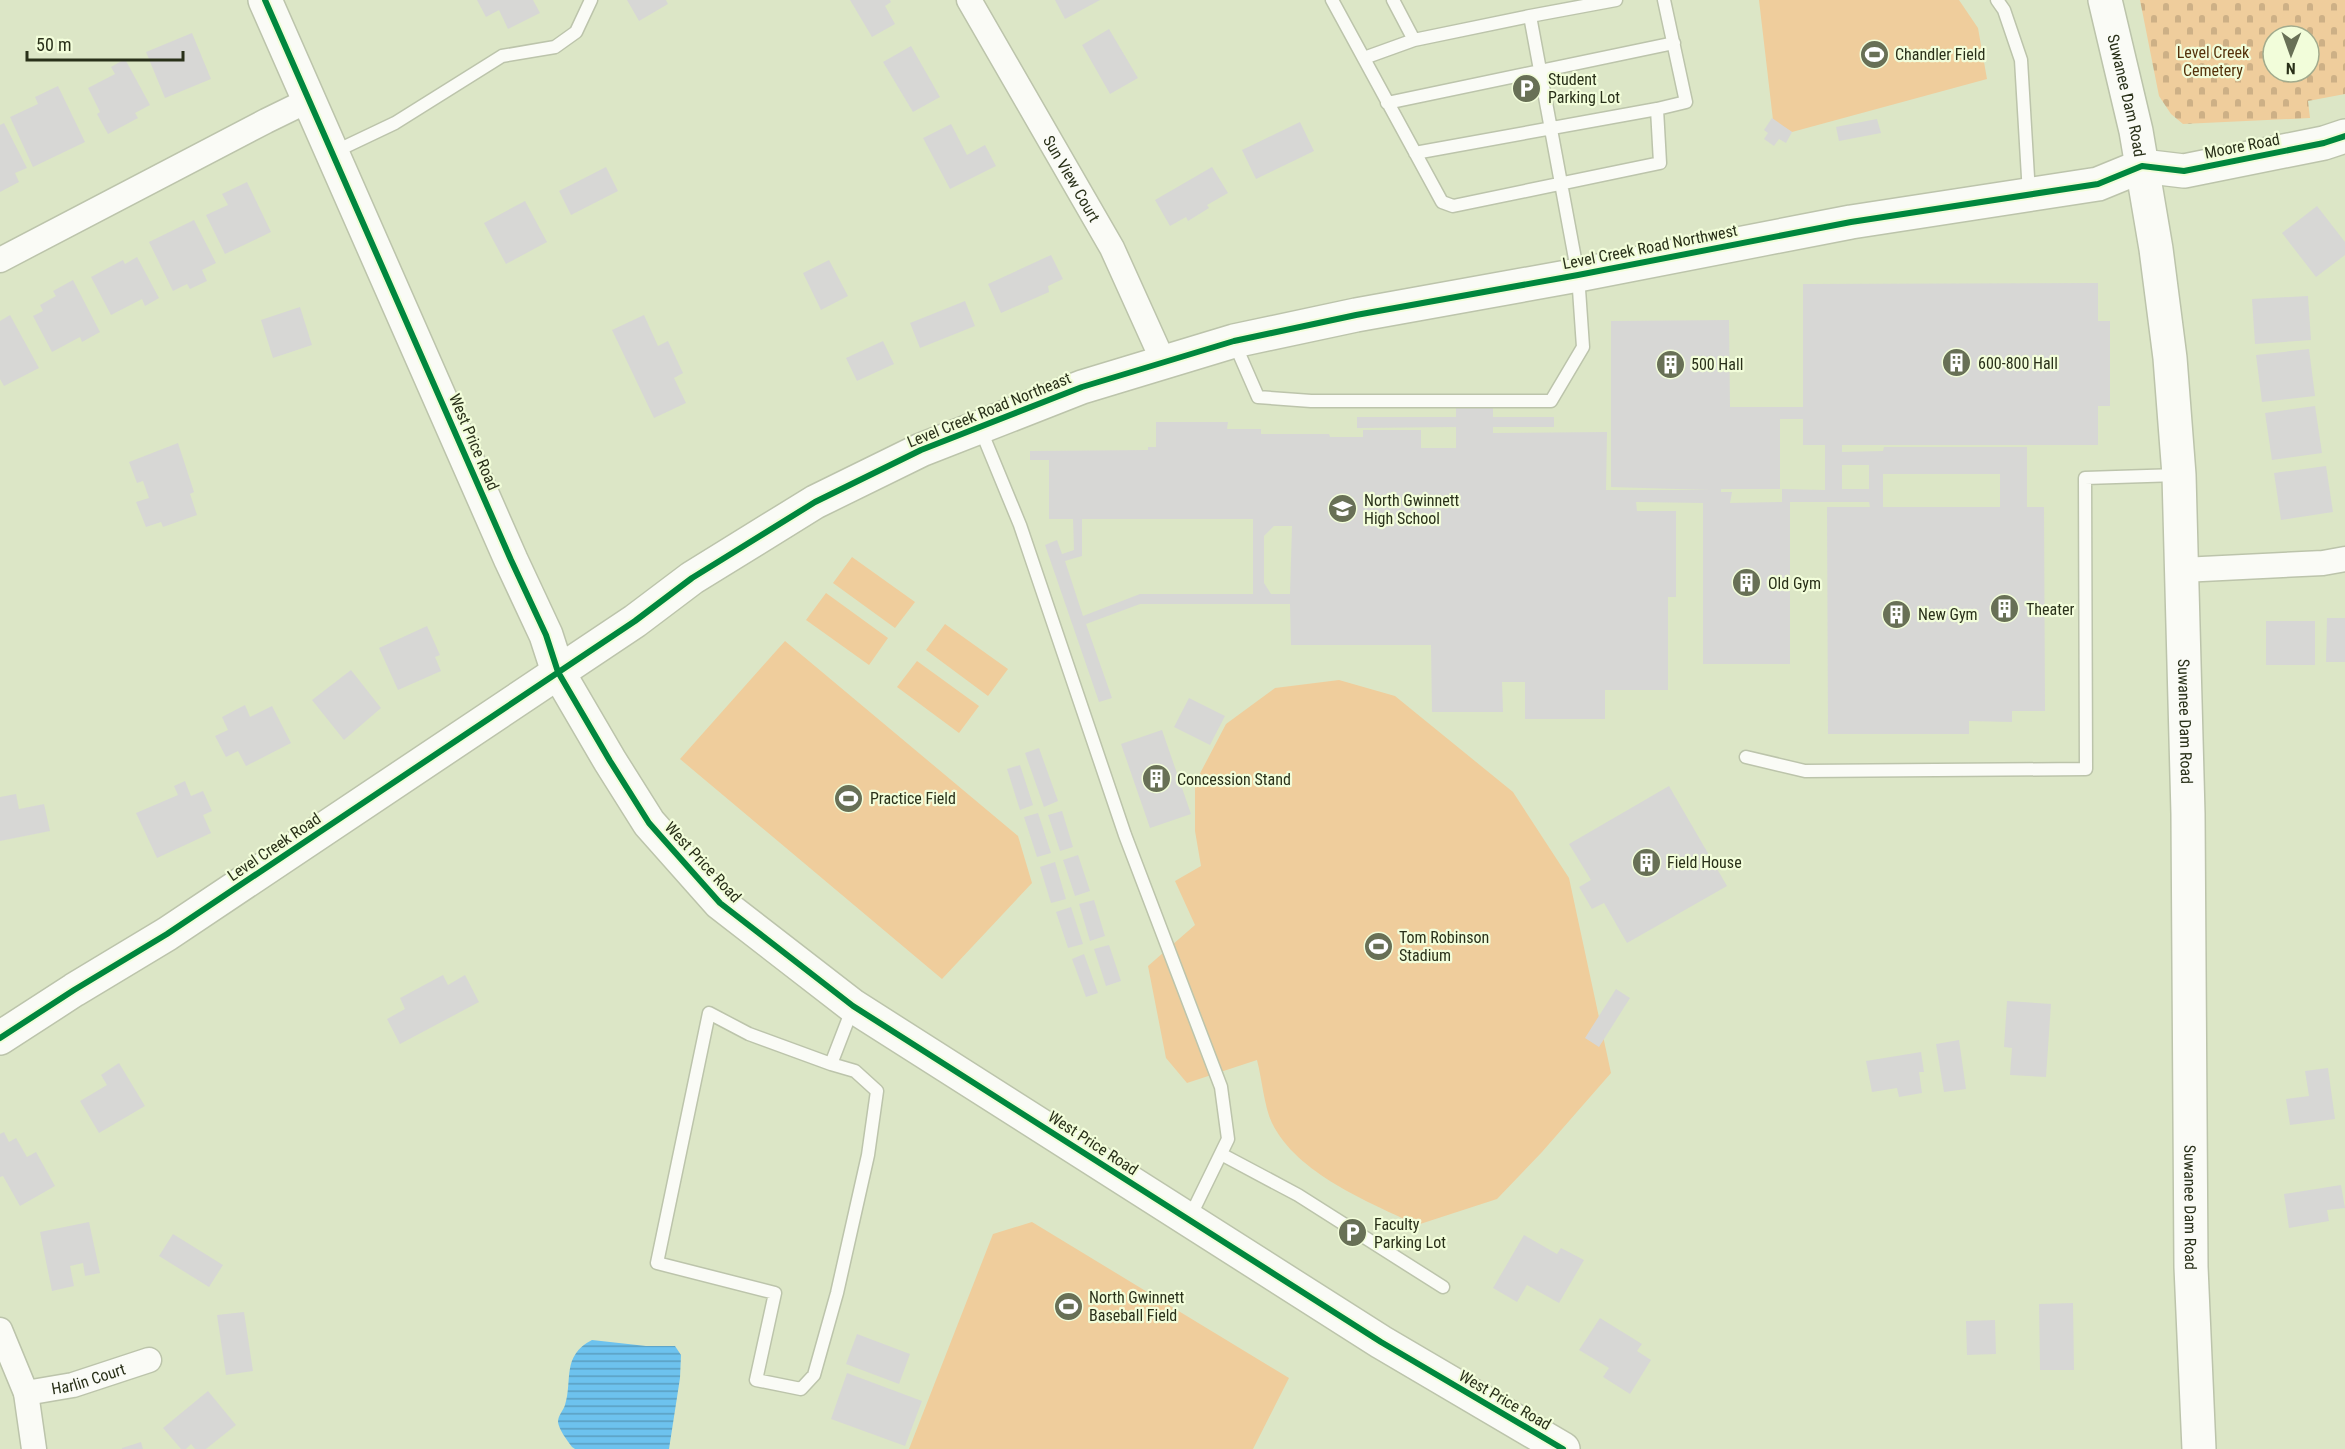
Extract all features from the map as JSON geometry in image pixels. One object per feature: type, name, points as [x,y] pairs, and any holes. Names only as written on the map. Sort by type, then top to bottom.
[{"type":"street","name":"West Price Road","points":[[265,0],[546,635],[558,672],[610,761],[656,832],[720,903],[853,1006],[1381,1342],[1563,1449]]},
{"type":"street","name":"Sun View Court","points":[[969,0],[1112,249],[1163,361]]},
{"type":"street","name":"Suwanee Dam Road","points":[[2105,0],[2136,130],[2164,306],[2179,475],[2187,814],[2191,1267],[2199,1449]]},
{"type":"street","points":[[0,260],[309,100]]},
{"type":"street","name":"Moore Road","points":[[2142,166],[2184,171],[2324,143],[2345,136]]},
{"type":"street","name":"Level Creek Road Northwest","points":[[1163,361],[1234,341],[1356,315],[1851,222],[2098,184],[2142,166]]},
{"type":"street","name":"Level Creek Road Northeast","points":[[558,672],[635,621],[692,578],[814,502],[921,450],[1082,387],[1163,361]]},
{"type":"street","points":[[2182,570],[2323,563],[2345,559]]},
{"type":"street","name":"Level Creek Road","points":[[0,1038],[167,934],[558,672]]},
{"type":"street","points":[[0,1330],[26,1393],[34,1449]]},
{"type":"street","name":"Harlin Court","points":[[26,1393],[73,1385],[149,1360]]},
{"type":"lane","points":[[333,152],[395,123],[502,57],[555,47],[576,32],[591,0]]},
{"type":"lane","points":[[1332,0],[1442,202],[1453,206],[1660,163],[1657,109]]},
{"type":"lane","points":[[1393,0],[1414,40]]},
{"type":"lane","points":[[1364,58],[1414,40],[1616,0]]},
{"type":"lane","points":[[1415,153],[1686,102],[1664,0]]},
{"type":"lane","points":[[1998,0],[2004,10],[2021,60],[2029,196]]},
{"type":"lane","points":[[1234,341],[1258,397],[1311,401],[1551,401],[1583,347],[1578,275],[1530,16]]},
{"type":"lane","points":[[1388,103],[1674,44]]},
{"type":"lane","points":[[980,427],[1020,525],[1125,835],[1221,1087],[1228,1139],[1189,1220]]},
{"type":"lane","points":[[1746,757],[1805,771],[2086,769],[2085,477],[2179,475]]},
{"type":"lane","points":[[831,1064],[853,1006]]},
{"type":"lane","points":[[709,1013],[749,1034],[831,1064],[855,1071],[877,1091],[868,1155],[837,1293],[814,1375],[801,1389],[756,1380],[775,1293],[657,1263],[709,1013]]},
{"type":"lane","points":[[1221,1154],[1298,1195],[1443,1287]]},
{"type":"green space","name":"Chandler Field","points":[[1759,0],[1959,0],[1978,28],[1987,79],[1792,132],[1773,120]]},
{"type":"green space","name":"Level Creek Cemetery","points":[[2140,0],[2345,0],[2345,94],[2308,101],[2310,118],[2183,124],[2171,114],[2159,96]]},
{"type":"green space","points":[[852,557],[915,602],[895,628],[833,583]]},
{"type":"green space","points":[[826,593],[888,638],[869,665],[806,620]]},
{"type":"green space","points":[[945,624],[1008,669],[988,696],[926,650]]},
{"type":"green space","name":"Practice Field","points":[[785,641],[1018,836],[1032,883],[942,979],[680,759]]},
{"type":"green space","points":[[917,661],[979,706],[959,733],[897,687]]},
{"type":"green space","name":"Tom Robinson Stadium","points":[[1339,680],[1395,696],[1513,792],[1569,878],[1611,1073],[1542,1152],[1497,1199],[1417,1225],[1336,1184],[1316,1172],[1298,1157],[1283,1141],[1269,1116],[1257,1060],[1187,1083],[1166,1058],[1148,966],[1195,925],[1175,881],[1201,866],[1195,831],[1195,783],[1226,724],[1275,688]]},
{"type":"green space","name":"North Gwinnett Baseball Field","points":[[1032,1222],[1289,1378],[1253,1449],[909,1449],[993,1234]]},
{"type":"water","points":[[592,1340],[646,1346],[675,1346],[681,1355],[680,1378],[669,1449],[575,1449],[572,1447],[558,1422],[565,1405],[572,1361],[582,1346]]},
{"type":"building","points":[[477,0],[533,0],[540,13],[508,29],[499,10],[486,17]]},
{"type":"building","points":[[627,0],[666,0],[668,4],[639,21]]},
{"type":"building","points":[[850,0],[890,0],[891,2],[885,6],[895,24],[872,37]]},
{"type":"building","points":[[1055,0],[1100,0],[1065,19]]},
{"type":"building","points":[[1109,29],[1138,78],[1110,94],[1082,45]]},
{"type":"building","points":[[192,33],[211,79],[165,98],[146,52]]},
{"type":"building","points":[[911,46],[940,97],[913,112],[883,62]]},
{"type":"building","points":[[125,59],[150,105],[135,113],[138,118],[108,134],[97,114],[100,112],[88,88],[115,74],[111,67]]},
{"type":"building","points":[[58,86],[85,142],[33,167],[10,117],[38,104],[35,97]]},
{"type":"building","points":[[1772,118],[1792,132],[1786,143],[1779,139],[1774,146],[1764,139],[1768,133],[1764,130]]},
{"type":"building","points":[[1877,119],[1881,133],[1839,141],[1836,127]]},
{"type":"building","points":[[1300,122],[1314,151],[1256,179],[1242,150]]},
{"type":"building","points":[[4,123],[27,168],[15,173],[19,182],[0,192],[0,125]]},
{"type":"building","points":[[951,124],[967,155],[985,145],[996,166],[950,189],[923,138]]},
{"type":"building","points":[[606,167],[618,191],[571,215],[559,191]]},
{"type":"building","points":[[1212,167],[1228,193],[1207,205],[1209,208],[1188,221],[1186,217],[1170,226],[1155,200]]},
{"type":"building","points":[[247,182],[271,232],[225,254],[206,215],[228,205],[222,194]]},
{"type":"building","points":[[525,201],[547,242],[506,264],[484,223]]},
{"type":"building","points":[[2317,206],[2345,242],[2345,255],[2316,277],[2282,233]]},
{"type":"building","points":[[194,220],[216,263],[202,270],[207,281],[190,289],[187,284],[173,291],[149,242]]},
{"type":"building","points":[[1051,255],[1063,279],[1048,286],[1049,292],[1001,313],[988,284]]},
{"type":"building","points":[[137,257],[159,298],[145,306],[142,299],[111,315],[91,277],[123,260],[125,264]]},
{"type":"building","points":[[829,260],[848,296],[821,310],[803,273]]},
{"type":"building","points":[[73,280],[100,332],[82,342],[80,337],[52,352],[33,316],[43,311],[40,305],[56,296],[53,291]]},
{"type":"building","name":"North Gwinnett High School","points":[[2098,283],[2098,321],[2110,321],[2110,406],[2098,406],[2098,445],[1842,445],[1842,452],[1883,451],[1884,447],[2027,447],[2027,507],[2044,507],[2045,711],[2012,711],[2012,722],[1969,721],[1969,734],[1828,734],[1827,507],[1870,507],[1869,502],[1790,502],[1790,664],[1703,664],[1703,503],[1636,502],[1637,511],[1676,511],[1676,597],[1668,597],[1668,690],[1605,690],[1605,719],[1525,719],[1525,682],[1502,682],[1503,712],[1432,712],[1431,645],[1291,645],[1290,604],[1140,604],[1086,624],[1112,698],[1099,702],[1045,545],[1057,540],[1062,554],[1074,550],[1073,519],[1049,519],[1049,460],[1030,460],[1030,451],[1148,450],[1148,447],[1156,447],[1156,422],[1228,422],[1227,429],[1261,429],[1261,434],[1329,434],[1330,437],[1363,437],[1363,430],[1421,430],[1421,448],[1456,448],[1456,427],[1357,428],[1357,417],[1456,417],[1456,408],[1493,407],[1493,417],[1554,417],[1554,427],[1493,427],[1493,433],[1607,432],[1606,490],[1710,490],[1611,487],[1611,321],[1729,320],[1730,407],[1803,407],[1803,284]],"holes":[[[1780,419],[1803,419],[1803,445],[1825,445],[1825,490],[1782,489],[1782,502],[1730,503],[1732,492],[1721,492],[1721,489],[1780,489]],[[1842,465],[1869,465],[1869,489],[1842,489]],[[1883,474],[2000,474],[2000,507],[1883,507]],[[1082,519],[1253,519],[1253,594],[1140,594],[1083,616],[1065,561],[1082,556]],[[1274,526],[1292,526],[1290,594],[1271,594],[1264,583],[1264,536]]]},
{"type":"building","points":[[2308,296],[2311,340],[2255,344],[2252,299]]},
{"type":"building","points":[[965,301],[975,326],[920,348],[910,323]]},
{"type":"building","points":[[300,307],[312,345],[273,358],[261,320]]},
{"type":"building","points":[[10,315],[39,368],[4,386],[0,379],[0,321]]},
{"type":"building","points":[[644,315],[658,346],[668,341],[683,373],[674,378],[686,403],[654,418],[612,330]]},
{"type":"building","points":[[883,341],[894,364],[857,381],[846,358]]},
{"type":"building","points":[[2309,349],[2315,396],[2262,402],[2256,355]]},
{"type":"building","points":[[2315,406],[2322,453],[2272,460],[2265,413]]},
{"type":"building","points":[[178,443],[194,492],[190,494],[197,515],[163,527],[161,522],[146,527],[136,502],[149,498],[143,481],[137,483],[129,462]]},
{"type":"building","points":[[2326,466],[2333,512],[2281,520],[2274,473]]},
{"type":"building","points":[[2327,618],[2345,618],[2345,662],[2326,662]]},
{"type":"building","points":[[2266,621],[2315,621],[2315,665],[2266,665]]},
{"type":"building","points":[[427,626],[440,655],[435,657],[441,671],[398,690],[379,648]]},
{"type":"building","points":[[351,670],[381,708],[344,740],[312,700]]},
{"type":"building","points":[[1189,698],[1225,716],[1210,745],[1174,727]]},
{"type":"building","points":[[245,705],[250,717],[272,706],[291,743],[246,766],[238,751],[226,757],[215,736],[228,730],[222,717]]},
{"type":"building","name":"Concession Stand","points":[[1162,730],[1191,814],[1150,828],[1121,744]]},
{"type":"building","points":[[1039,748],[1058,801],[1044,807],[1025,753]]},
{"type":"building","points":[[1020,765],[1033,805],[1020,810],[1007,769]]},
{"type":"building","points":[[185,781],[191,796],[203,791],[212,811],[203,815],[211,833],[157,858],[136,813],[178,795],[174,786]]},
{"type":"building","name":"Field House","points":[[1669,786],[1727,886],[1627,943],[1604,903],[1592,909],[1579,887],[1591,880],[1569,844]]},
{"type":"building","points":[[16,794],[19,809],[44,804],[50,831],[0,841],[0,797]]},
{"type":"building","points":[[1062,811],[1073,847],[1060,851],[1048,815]]},
{"type":"building","points":[[1038,813],[1051,853],[1037,857],[1024,817]]},
{"type":"building","points":[[1078,855],[1090,891],[1075,896],[1063,860]]},
{"type":"building","points":[[1055,862],[1066,899],[1051,903],[1040,867]]},
{"type":"building","points":[[1094,900],[1105,936],[1090,941],[1079,904]]},
{"type":"building","points":[[1071,907],[1083,944],[1068,948],[1056,912]]},
{"type":"building","points":[[1109,945],[1121,981],[1106,986],[1094,949]]},
{"type":"building","points":[[1084,954],[1098,993],[1086,997],[1072,959]]},
{"type":"building","points":[[443,975],[448,985],[465,975],[479,1002],[400,1044],[387,1019],[405,1009],[400,998]]},
{"type":"building","points":[[1616,989],[1630,998],[1599,1047],[1585,1038]]},
{"type":"building","points":[[2007,1001],[2051,1004],[2046,1077],[2010,1075],[2012,1048],[2004,1047]]},
{"type":"building","points":[[1959,1040],[1966,1089],[1944,1092],[1936,1044]]},
{"type":"building","points":[[1921,1052],[1924,1072],[1919,1072],[1922,1093],[1899,1097],[1897,1088],[1872,1092],[1866,1061]]},
{"type":"building","points":[[119,1063],[145,1106],[99,1133],[80,1101],[107,1085],[101,1075]]},
{"type":"building","points":[[2328,1068],[2335,1119],[2290,1125],[2286,1099],[2309,1096],[2305,1071]]},
{"type":"building","points":[[4,1132],[9,1142],[16,1138],[27,1157],[36,1152],[55,1186],[20,1206],[3,1176],[0,1177],[0,1134]]},
{"type":"building","points":[[2341,1185],[2345,1208],[2327,1210],[2329,1221],[2289,1228],[2284,1194]]},
{"type":"building","points":[[89,1222],[100,1273],[85,1276],[83,1263],[70,1266],[74,1286],[52,1291],[40,1232]]},
{"type":"building","points":[[173,1234],[223,1265],[209,1287],[159,1256]]},
{"type":"building","points":[[1524,1235],[1557,1254],[1561,1248],[1584,1260],[1559,1303],[1527,1285],[1517,1302],[1493,1288]]},
{"type":"building","points":[[2073,1303],[2074,1370],[2040,1370],[2039,1304]]},
{"type":"building","points":[[244,1312],[253,1371],[226,1375],[217,1315]]},
{"type":"building","points":[[1600,1318],[1642,1344],[1637,1351],[1651,1360],[1630,1394],[1603,1377],[1609,1368],[1579,1350]]},
{"type":"building","points":[[1995,1320],[1996,1354],[1967,1355],[1966,1321]]},
{"type":"building","points":[[857,1334],[910,1354],[899,1384],[846,1364]]},
{"type":"building","points":[[847,1373],[922,1401],[905,1446],[831,1419]]},
{"type":"building","points":[[208,1391],[236,1425],[206,1449],[195,1449],[191,1444],[186,1449],[181,1449],[163,1428]]},
{"type":"building","points":[[141,1442],[143,1449],[122,1449],[122,1448]]},
{"type":"cycle path","points":[[265,0],[546,635],[558,672],[649,823],[720,903],[853,1006],[1381,1342],[1563,1449]]},
{"type":"cycle path","points":[[0,1038],[167,934],[635,621],[692,578],[815,502],[921,450],[1082,387],[1234,341],[1356,315],[1851,222],[2098,184],[2142,166],[2184,171],[2324,143],[2345,136]]},
{"type":"place","name":"Chandler Field","points":[[1874,54]]},
{"type":"place","name":"Student Parking Lot","points":[[1527,88]]},
{"type":"place","name":"600-800 Hall","points":[[1957,363]]},
{"type":"place","name":"500 Hall","points":[[1670,364]]},
{"type":"place","name":"North Gwinnett High School","points":[[1343,509]]},
{"type":"place","name":"Old Gym","points":[[1747,583]]},
{"type":"place","name":"Theater","points":[[2005,609]]},
{"type":"place","name":"New Gym","points":[[1897,614]]},
{"type":"place","name":"Concession Stand","points":[[1156,779]]},
{"type":"place","name":"Practice Field","points":[[849,798]]},
{"type":"place","name":"Field House","points":[[1646,862]]},
{"type":"place","name":"Tom Robinson Stadium","points":[[1378,946]]},
{"type":"place","name":"Faculty Parking Lot","points":[[1353,1233]]},
{"type":"place","name":"North Gwinnett Baseball Field","points":[[1068,1306]]}]
